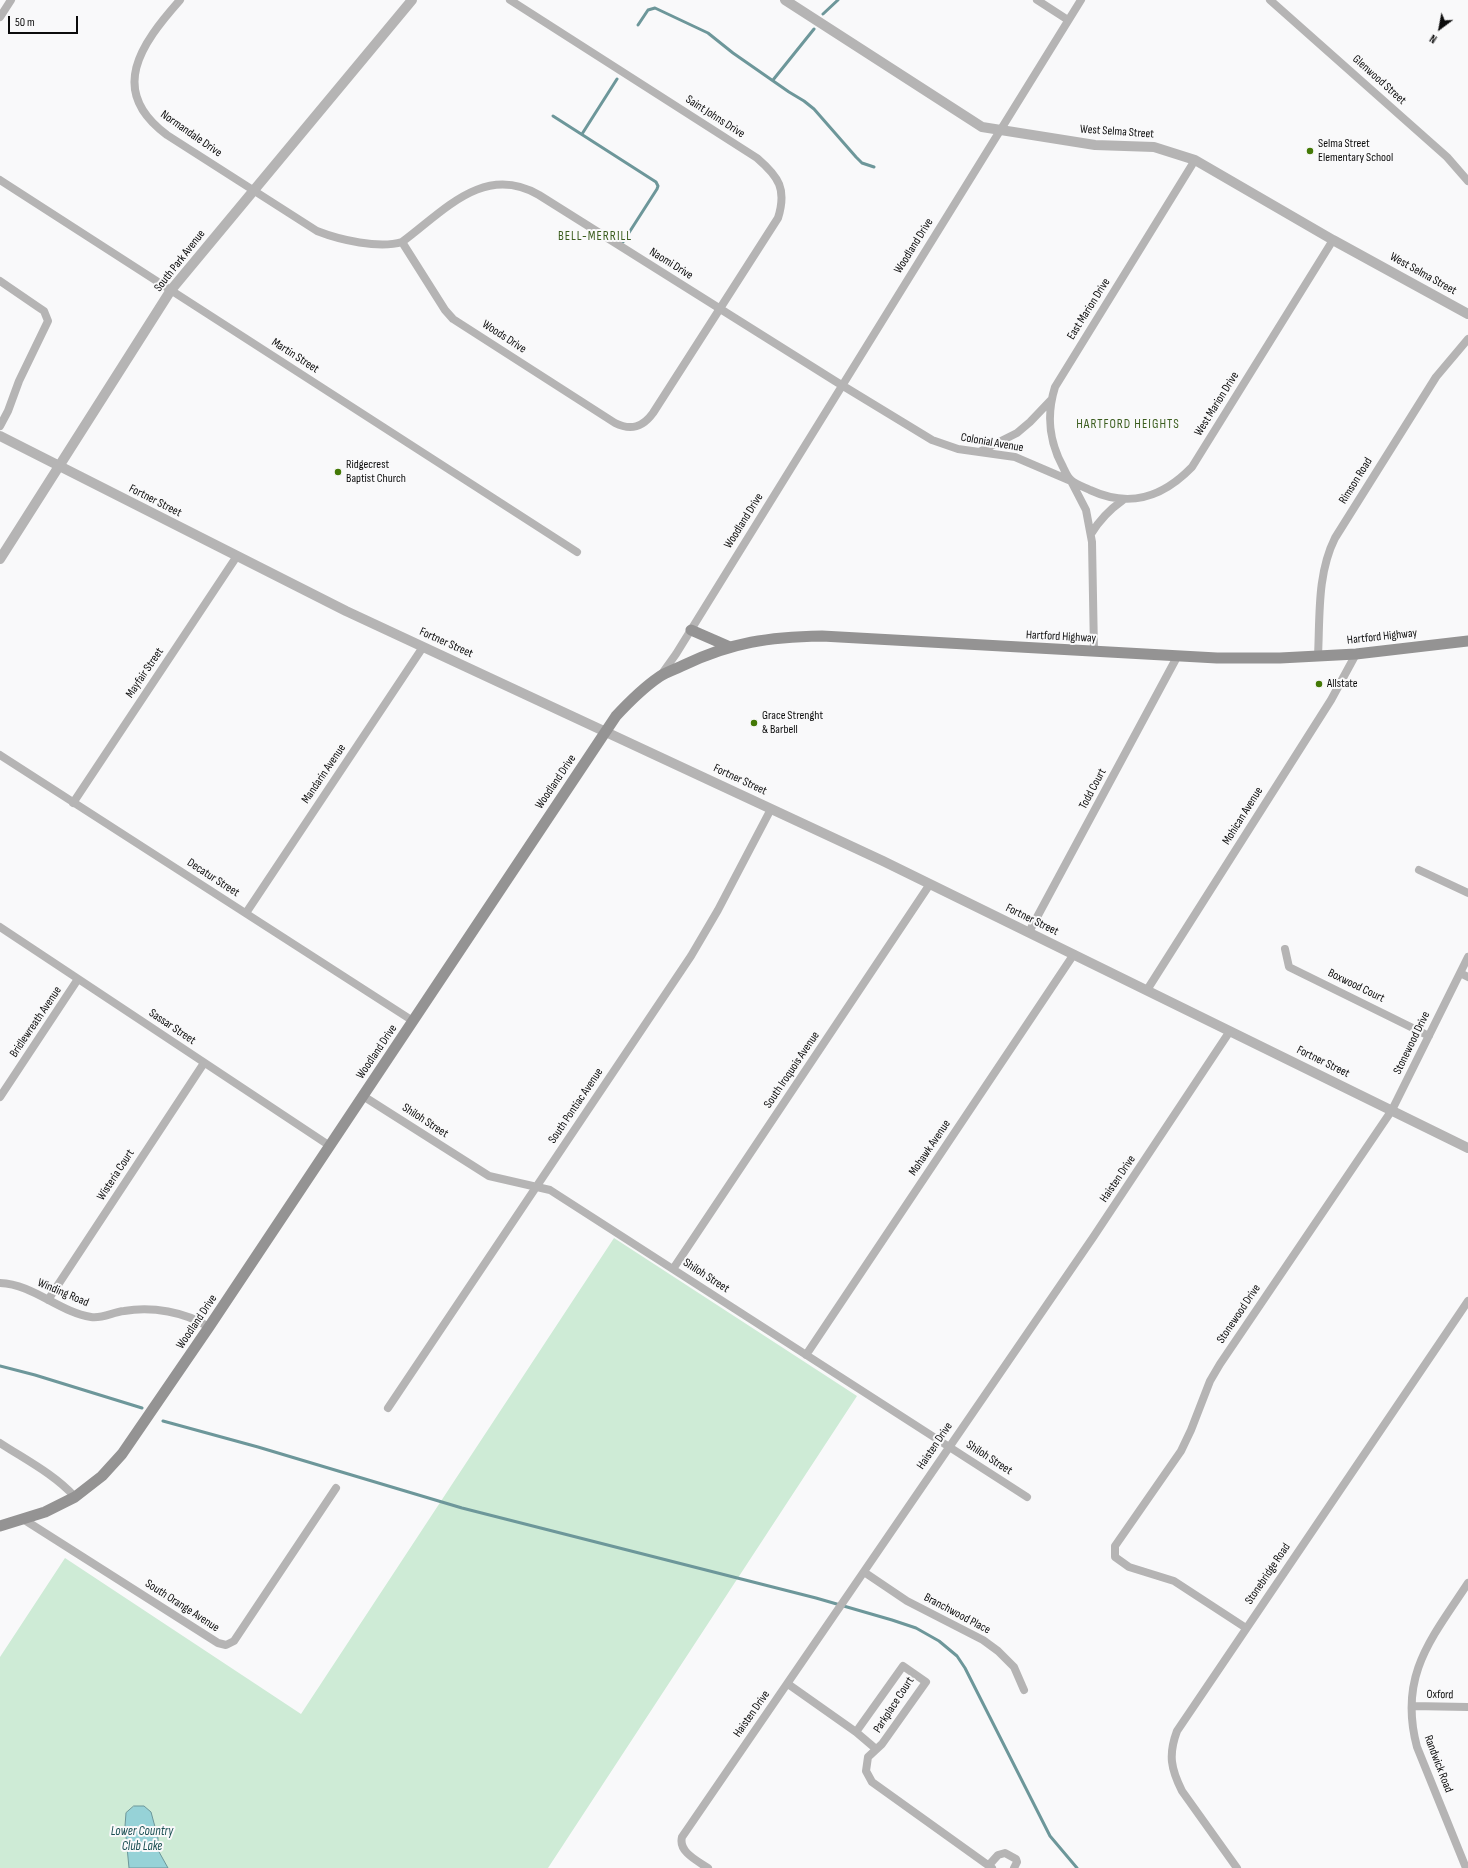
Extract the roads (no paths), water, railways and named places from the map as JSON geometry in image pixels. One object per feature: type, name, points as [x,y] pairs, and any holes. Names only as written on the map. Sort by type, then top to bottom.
[{"type":"main road","points":[[691,630],[730,646]]},
{"type":"main road","name":"Hartford Highway","points":[[660,677],[730,646],[769,638],[822,636],[1177,656],[1280,658],[1356,654],[1468,641]]},
{"type":"main road","name":"Woodland Drive","points":[[0,1526],[45,1512],[75,1497],[102,1476],[122,1454],[209,1327],[616,716],[631,701],[660,677]]},
{"type":"street","points":[[0,17],[11,0]]},
{"type":"street","name":"Normandale Drive","points":[[180,0],[162,20],[148,40],[138,62],[134,75],[134,90],[138,102],[143,112],[157,128],[253,191]]},
{"type":"street","name":"South Park Avenue","points":[[0,559],[172,290],[412,0]]},
{"type":"street","name":"Saint Johns Drive","points":[[510,0],[757,158],[776,177],[781,187],[783,197],[778,218],[720,309]]},
{"type":"street","name":"West Selma Street","points":[[785,0],[982,127],[1095,145],[1154,147],[1195,160],[1333,240],[1468,314]]},
{"type":"street","points":[[1037,0],[1068,20]]},
{"type":"street","name":"Woodland Drive","points":[[660,677],[691,630],[1081,0]]},
{"type":"street","name":"Glenwood Street","points":[[1270,0],[1447,157],[1468,181]]},
{"type":"street","name":"East Marion Drive","points":[[1071,481],[1052,443],[1049,416],[1051,400],[1055,388],[1195,160]]},
{"type":"street","name":"Martin Street","points":[[0,180],[577,552]]},
{"type":"street","name":"Naomi Drive","points":[[402,242],[460,198],[472,191],[494,184],[507,183],[518,185],[539,195],[843,385]]},
{"type":"street","points":[[253,191],[317,231],[326,235],[368,244],[392,246],[402,242]]},
{"type":"street","name":"West Marion Drive","points":[[1071,481],[1105,496],[1123,500],[1149,495],[1167,488],[1182,477],[1192,467],[1333,240]]},
{"type":"street","name":"Woods Drive","points":[[402,242],[445,310],[453,319],[615,423],[626,427],[637,427],[648,420],[720,309]]},
{"type":"street","points":[[0,282],[44,311],[48,321],[0,426]]},
{"type":"street","name":"Rimson Road","points":[[1318,656],[1322,578],[1329,550],[1335,538],[1436,377],[1468,339]]},
{"type":"street","name":"Colonial Avenue","points":[[843,385],[932,440],[958,449],[981,451],[1015,457],[1071,481]]},
{"type":"street","points":[[981,451],[1017,433],[1051,400]]},
{"type":"street","name":"Fortner Street","points":[[0,436],[237,556],[423,647],[930,884],[1468,1148]]},
{"type":"street","points":[[1071,481],[1086,510],[1091,534],[1094,652]]},
{"type":"street","points":[[1091,534],[1098,522],[1106,513],[1123,500]]},
{"type":"street","name":"Mayfair Street","points":[[73,803],[237,556]]},
{"type":"street","name":"Mandarin Avenue","points":[[246,913],[423,647]]},
{"type":"street","name":"Mohican Avenue","points":[[1147,990],[1331,700],[1356,654]]},
{"type":"street","name":"Todd Court","points":[[1029,932],[1177,656]]},
{"type":"street","name":"Decatur Street","points":[[0,755],[413,1021]]},
{"type":"street","name":"South Pontiac Avenue","points":[[388,1408],[691,956],[718,910],[771,809]]},
{"type":"street","points":[[1419,870],[1468,893]]},
{"type":"street","name":"South Iroquois Avenue","points":[[673,1269],[930,884]]},
{"type":"street","name":"Sassar Street","points":[[0,927],[330,1146]]},
{"type":"street","name":"Boxwood Court","points":[[1285,948],[1288,967],[1429,1036]]},
{"type":"street","name":"Mohawk Avenue","points":[[806,1355],[1074,954]]},
{"type":"street","name":"Stonewood Drive","points":[[1246,1628],[1174,1582],[1129,1567],[1118,1560],[1114,1549],[1181,1451],[1192,1430],[1210,1381],[1220,1364],[1392,1110],[1429,1036],[1464,975],[1468,957]]},
{"type":"street","name":"Bridlewreath Avenue","points":[[0,1098],[78,979]]},
{"type":"street","name":"Haisten Drive","points":[[708,1868],[684,1851],[681,1844],[682,1837],[1131,1182],[1230,1031]]},
{"type":"street","name":"Wisteria Court","points":[[48,1300],[204,1063]]},
{"type":"street","name":"Shiloh Street","points":[[363,1096],[488,1176],[550,1190],[1027,1497]]},
{"type":"street","name":"Winding Road","points":[[0,1283],[17,1286],[89,1317],[99,1317],[132,1309],[164,1311],[195,1319],[209,1327]]},
{"type":"street","name":"Stonebridge Road","points":[[1237,1868],[1182,1791],[1173,1771],[1171,1750],[1177,1731],[1468,1300]]},
{"type":"street","points":[[0,1444],[44,1471],[66,1487],[75,1497]]},
{"type":"street","name":"South Orange Avenue","points":[[24,1519],[218,1643],[226,1645],[234,1641],[336,1488]]},
{"type":"street","name":"Branchwood Place","points":[[864,1572],[907,1601],[983,1640],[998,1651],[1014,1667],[1024,1690]]},
{"type":"street","name":"Randwick Road","points":[[1466,1868],[1417,1747],[1413,1732],[1412,1692],[1415,1675],[1426,1646],[1468,1583]]},
{"type":"street","name":"Parkplace Court","points":[[856,1732],[903,1666],[926,1682],[882,1744],[868,1757],[865,1766],[867,1775],[872,1782],[990,1867],[998,1855],[1005,1853],[1016,1859],[1017,1862],[1014,1868]]},
{"type":"street","name":"Parkplace Court","points":[[788,1684],[856,1732],[876,1749]]},
{"type":"street","name":"Oxford","points":[[1412,1706],[1468,1707]]},
{"type":"water","name":"Lower Country Club Lake","points":[[134,1806],[144,1806],[151,1812],[158,1838],[158,1850],[168,1868],[129,1868],[125,1826],[126,1813]]},
{"type":"waterway","points":[[823,14],[838,0]]},
{"type":"waterway","points":[[638,25],[648,10],[655,8],[708,33],[733,53],[814,109],[862,163],[874,167]]},
{"type":"waterway","points":[[773,80],[814,29]]},
{"type":"waterway","points":[[582,134],[617,79]]},
{"type":"waterway","points":[[553,116],[656,182],[658,186],[657,189],[623,242]]},
{"type":"waterway","points":[[0,1366],[35,1375],[142,1408]]},
{"type":"waterway","points":[[163,1421],[258,1447],[462,1508],[816,1598],[916,1628],[939,1641],[957,1656],[965,1668],[1050,1836],[1077,1868]]},
{"type":"place","name":"Selma Street Elementary School","points":[[1310,151]]},
{"type":"place","name":"Ridgecrest Baptist Church","points":[[338,472]]},
{"type":"place","name":"Allstate","points":[[1319,684]]},
{"type":"place","name":"Grace Strenght & Barbell","points":[[754,723]]},
{"type":"district","name":"BELL-MERRILL","points":[[595,237]]},
{"type":"district","name":"HARTFORD HEIGHTS","points":[[1128,425]]}]
